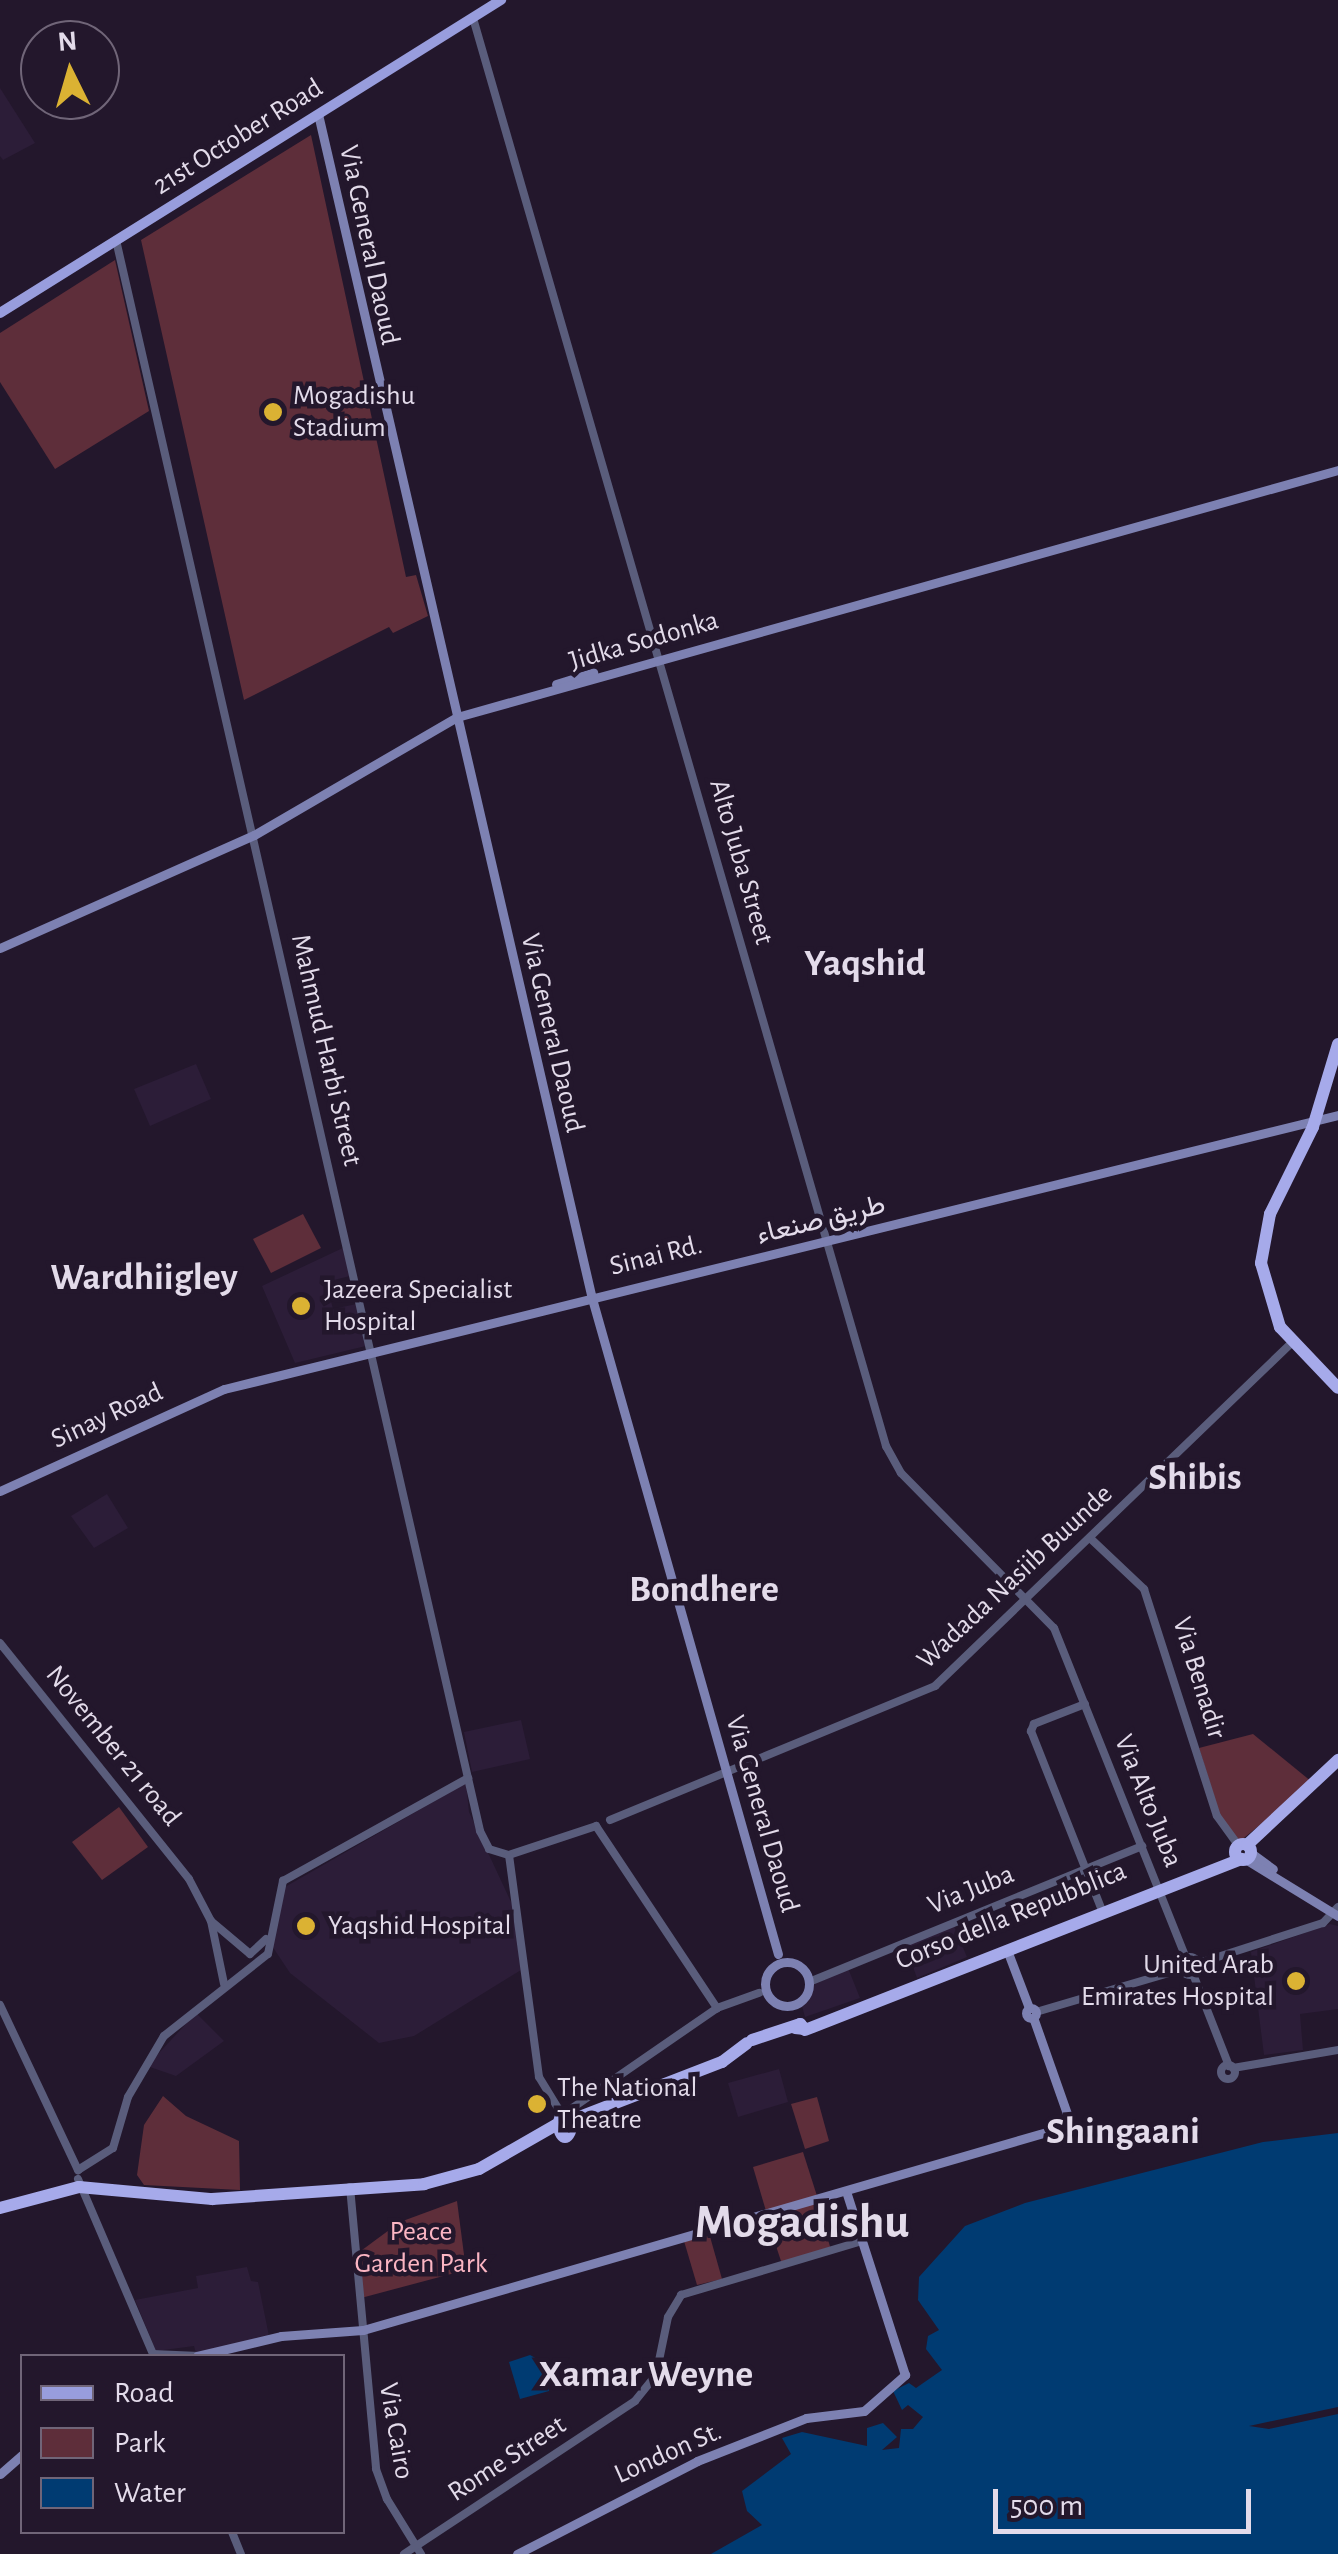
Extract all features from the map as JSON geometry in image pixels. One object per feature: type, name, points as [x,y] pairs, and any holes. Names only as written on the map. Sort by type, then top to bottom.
[{"type":"highway","points":[[1317,1120],[1338,1044]]},
{"type":"highway","points":[[1338,1058],[1317,1120],[1270,1214],[1262,1245],[1266,1296],[1292,1342],[1338,1388]]},
{"type":"highway","points":[[0,2206],[79,2181],[233,2196],[454,2177],[563,2117],[733,2055],[1244,1852],[1338,1763]]},
{"type":"main road","name":"21st October Road","points":[[0,313],[501,0]]},
{"type":"main road","name":"Via General Daoud","points":[[318,114],[592,1297],[777,1959]]},
{"type":"main road","name":"Jidka Sodonka","points":[[0,945],[254,832],[456,714],[1338,468]]},
{"type":"main road","points":[[1317,1120],[1338,1114]]},
{"type":"main road","name":"طريق صنعاء","points":[[198,1399],[326,1362],[1317,1120]]},
{"type":"main road","points":[[0,1489],[223,1386],[326,1362]]},
{"type":"main road","name":"Sinay Road","points":[[0,1489],[198,1399]]},
{"type":"main road","points":[[1244,1852],[1337,1911]]},
{"type":"main road","points":[[206,2354],[282,2336],[360,2330],[1071,2125],[1033,2012],[1006,1947]]},
{"type":"main road","points":[[777,1959],[811,1976],[799,2002],[800,2028],[784,2005],[763,1992],[777,1959]]},
{"type":"main road","points":[[784,2005],[799,2002]]},
{"type":"main road","points":[[846,2190],[862,2241]]},
{"type":"main road","name":"London St.","points":[[517,2554],[697,2460],[806,2418],[845,2417],[874,2404],[906,2371],[862,2241]]},
{"type":"main road","points":[[0,2474],[20,2457]]},
{"type":"street","name":"Alto Juba Street","points":[[473,18],[825,1241],[893,1460],[1054,1628],[1068,1660]]},
{"type":"street","name":"Mahmud Harbi Street","points":[[116,240],[375,1350],[468,1778],[488,1849],[509,1855]]},
{"type":"street","name":"Wadada Nasiib Buunde","points":[[610,1820],[935,1686],[1028,1601],[1292,1342]]},
{"type":"street","name":"Via Benadir","points":[[1092,1539],[1144,1590],[1213,1804],[1244,1852]]},
{"type":"street","name":"November 21 road","points":[[0,1643],[189,1879],[211,1921]]},
{"type":"street","name":"Via Alto Juba","points":[[1068,1660],[1186,1958]]},
{"type":"street","points":[[1085,1704],[1034,1724],[1032,1731],[1102,1909]]},
{"type":"street","points":[[79,2181],[113,2148],[128,2097],[164,2036],[224,1984],[268,1954],[266,1938],[283,1881],[468,1778]]},
{"type":"street","points":[[718,2008],[596,1826],[509,1855],[540,2077],[563,2117],[718,2008],[763,1992]]},
{"type":"street","name":"Via Juba","points":[[811,1976],[1142,1846]]},
{"type":"street","points":[[1182,1970],[1186,1958],[1198,1962],[1323,1923],[1337,1911]]},
{"type":"street","points":[[211,1921],[250,1954],[266,1938]]},
{"type":"street","points":[[211,1921],[224,1984]]},
{"type":"street","points":[[1198,1962],[1193,1974],[1220,2054],[1230,2069],[1338,2052]]},
{"type":"street","points":[[1033,2012],[1182,1970],[1193,1974]]},
{"type":"street","points":[[0,2004],[154,2354]]},
{"type":"street","name":"Via Cairo","points":[[350,2188],[360,2330],[376,2468],[421,2554]]},
{"type":"street","name":"Rome Street","points":[[404,2554],[414,2543],[535,2471],[635,2401],[656,2375],[668,2317],[680,2295],[862,2241]]},
{"type":"shaded area","points":[[0,88],[35,143],[3,160]]},
{"type":"shaded area","points":[[196,1064],[211,1099],[150,1126],[134,1089]]},
{"type":"shaded area","name":"Jazeera Specialist Hospital","points":[[347,1246],[354,1275],[326,1282],[333,1309],[361,1303],[370,1345],[295,1363],[262,1286]]},
{"type":"shaded area","points":[[107,1494],[128,1528],[94,1548],[71,1516]]},
{"type":"shaded area","points":[[521,1720],[530,1759],[472,1772],[464,1732]]},
{"type":"shaded area","points":[[466,1783],[469,1812],[512,1904],[521,1970],[414,2036],[379,2043],[290,1973],[270,1943],[285,1887]]},
{"type":"shaded area","name":"United Arab Emirates Hospital","points":[[1330,1924],[1338,1926],[1338,2009],[1300,2014],[1303,2050],[1264,2055],[1251,1952]]},
{"type":"shaded area","points":[[954,1926],[967,1957],[917,1978],[905,1945]]},
{"type":"shaded area","points":[[848,1968],[860,1998],[805,2017],[802,2006],[817,1980]]},
{"type":"shaded area","points":[[196,2013],[224,2041],[176,2076],[147,2066]]},
{"type":"shaded area","points":[[779,2069],[788,2102],[738,2117],[728,2083]]},
{"type":"shaded area","points":[[247,2267],[251,2281],[258,2282],[269,2336],[196,2353],[194,2346],[156,2351],[135,2300],[198,2288],[196,2276]]},
{"type":"green space","points":[[311,135],[406,577],[416,575],[428,616],[393,633],[389,627],[244,700],[141,240]]},
{"type":"green space","points":[[115,260],[149,411],[55,469],[0,382],[0,333]]},
{"type":"green space","points":[[303,1214],[321,1248],[271,1273],[253,1239]]},
{"type":"green space","points":[[1253,1734],[1312,1782],[1239,1842],[1221,1819],[1199,1748]]},
{"type":"green space","points":[[119,1807],[148,1847],[102,1880],[72,1842]]},
{"type":"green space","points":[[163,2096],[186,2116],[239,2141],[240,2190],[144,2185],[137,2175],[144,2125]]},
{"type":"green space","points":[[817,2097],[829,2141],[805,2149],[791,2104]]},
{"type":"green space","points":[[803,2152],[817,2196],[766,2211],[753,2167]]},
{"type":"green space","name":"Peace Garden Park","points":[[457,2201],[466,2270],[361,2298],[358,2253],[400,2222]]},
{"type":"green space","points":[[817,2201],[831,2250],[782,2264],[766,2216]]},
{"type":"green space","points":[[709,2233],[722,2279],[697,2285],[684,2241]]},
{"type":"water","points":[[1338,2133],[1338,2407],[1249,2426],[1269,2429],[1338,2414],[1338,2554],[711,2554],[762,2525],[747,2511],[742,2491],[791,2454],[782,2438],[802,2432],[867,2446],[867,2428],[883,2423],[897,2437],[882,2450],[899,2448],[901,2429],[913,2429],[923,2417],[908,2405],[902,2410],[893,2391],[909,2383],[916,2388],[942,2370],[926,2349],[928,2336],[939,2330],[918,2300],[919,2277],[965,2226],[1025,2203],[1263,2142]]},
{"type":"water","points":[[530,2355],[539,2360],[549,2391],[520,2399],[509,2362]]},
{"type":"place","name":"Mogadishu Stadium","points":[[273,412]]},
{"type":"place","name":"Jazeera Specialist Hospital","points":[[301,1306]]},
{"type":"place","name":"Yaqshid Hospital","points":[[306,1926]]},
{"type":"place","name":"United Arab Emirates Hospital","points":[[1296,1981]]},
{"type":"place","name":"The National Theatre","points":[[537,2104]]},
{"type":"district","name":"Yaqshid","points":[[865,965]]},
{"type":"district","name":"Wardhiigley","points":[[144,1279]]},
{"type":"district","name":"Shibis","points":[[1195,1479]]},
{"type":"district","name":"Bondhere","points":[[704,1591]]},
{"type":"district","name":"Shingaani","points":[[1123,2133]]},
{"type":"district","name":"Mogadishu","points":[[802,2224]]},
{"type":"district","name":"Xamar Weyne","points":[[646,2376]]}]
